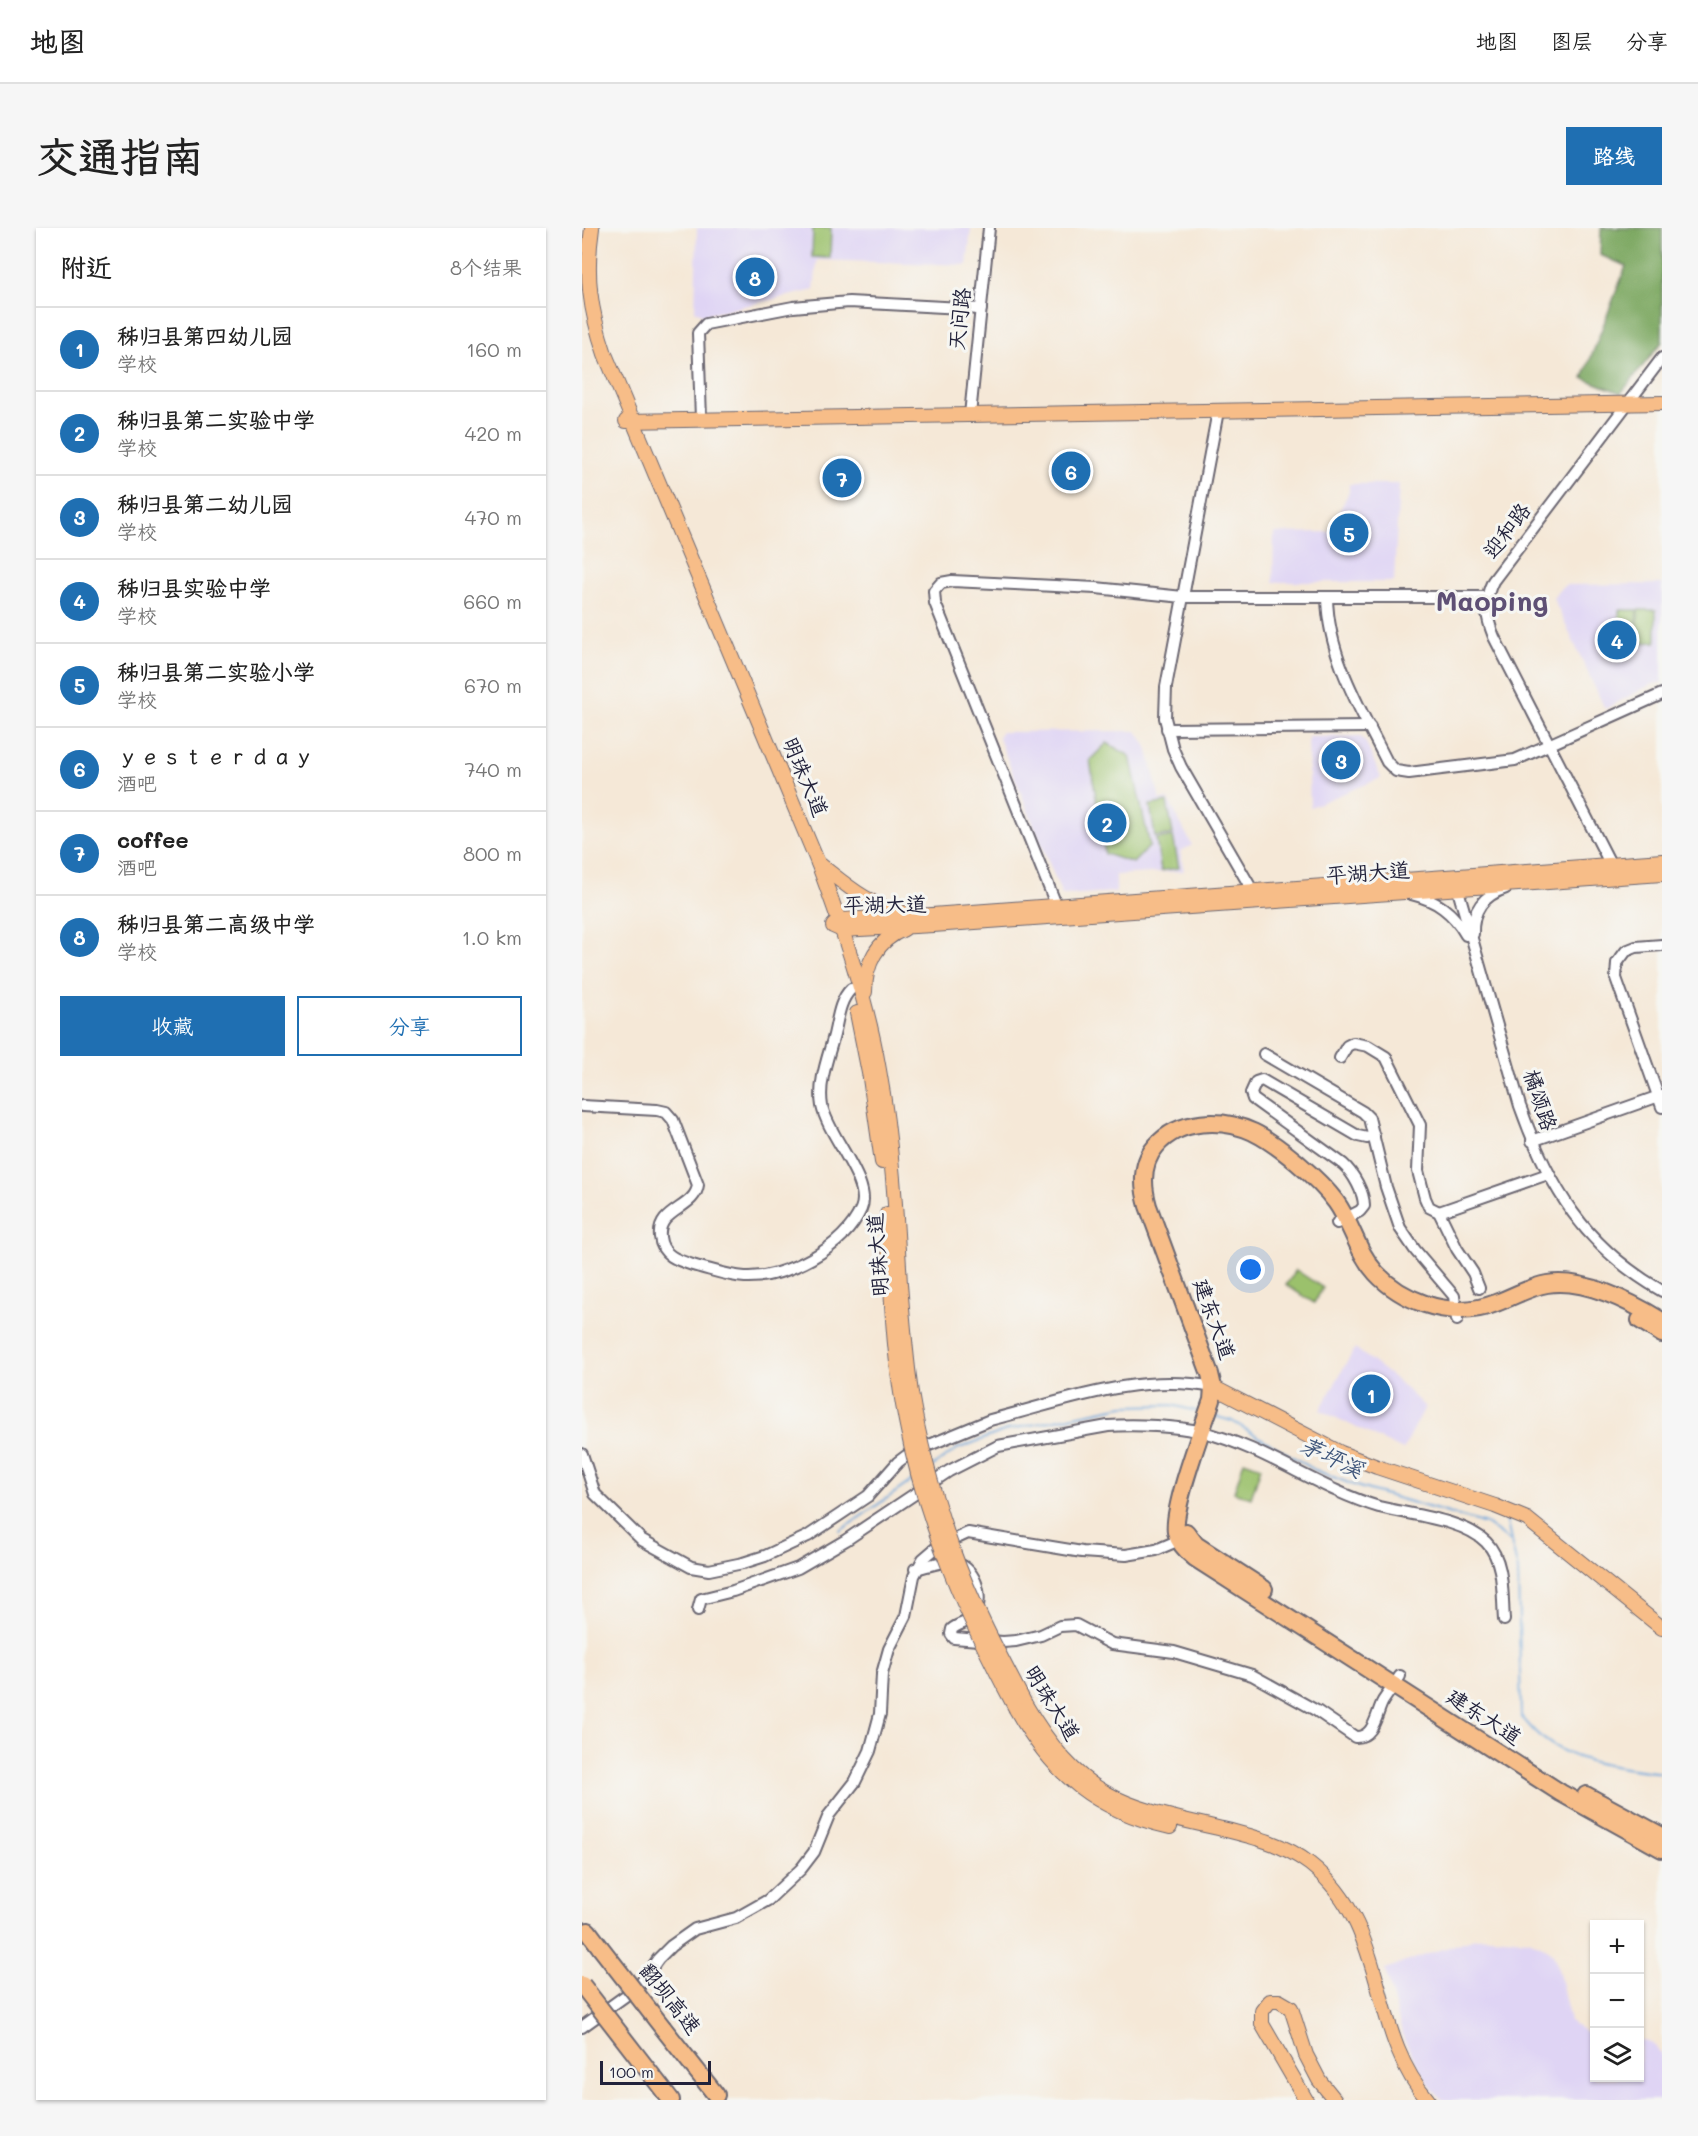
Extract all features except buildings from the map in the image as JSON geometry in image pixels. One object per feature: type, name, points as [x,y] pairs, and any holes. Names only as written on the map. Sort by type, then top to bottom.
[{"type":"highway","name":"建东大道","points":[[1662,1334],[1637,1319],[1593,1299],[1561,1293],[1540,1296],[1492,1316],[1423,1314],[1402,1305],[1383,1294],[1366,1278],[1359,1268],[1342,1221],[1303,1183],[1257,1146],[1238,1137],[1209,1132],[1189,1136],[1171,1145],[1158,1161],[1154,1171],[1158,1202],[1220,1371],[1217,1395],[1186,1508],[1183,1538],[1561,1793],[1662,1849]]},
{"type":"highway","name":"建东大道","points":[[1457,1315],[1487,1307],[1538,1286],[1573,1283],[1643,1310],[1662,1321]]},
{"type":"highway","name":"建东大道","points":[[1397,1681],[1567,1783],[1662,1836]]},
{"type":"highway","name":"翻坝高速","points":[[588,1931],[716,2095]]},
{"type":"highway","points":[[582,1985],[671,2100]]},
{"type":"main road","points":[[582,236],[583,228]]},
{"type":"main road","name":"明珠大道","points":[[592,228],[588,252],[590,304],[605,354],[629,421],[799,840],[838,925],[870,1078],[879,1137],[895,1285]]},
{"type":"main road","name":"明珠大道","points":[[582,301],[593,344],[629,421],[818,863],[867,1015],[887,1120],[895,1285],[895,1349],[901,1395],[912,1450],[927,1504],[964,1605],[1021,1706],[1062,1758],[1096,1788],[1116,1800],[1139,1809],[1268,1840],[1311,1865],[1329,1882],[1345,1901],[1357,1922],[1374,1967],[1394,2042],[1416,2086],[1428,2100]]},
{"type":"main road","points":[[629,421],[1662,404]]},
{"type":"main road","name":"平湖大道","points":[[1256,897],[1402,892],[1456,882],[1525,883],[1613,871],[1662,861]]},
{"type":"main road","points":[[818,863],[859,894],[878,904],[899,912],[933,920]]},
{"type":"main road","name":"平湖大道","points":[[838,925],[1613,871],[1662,874]]},
{"type":"main road","points":[[867,1015],[865,981],[868,964],[876,950],[887,938],[933,920]]},
{"type":"main road","points":[[1217,1395],[1341,1453],[1527,1519],[1662,1628]]},
{"type":"main road","name":"明珠大道","points":[[1021,1706],[1029,1731],[1053,1763],[1072,1782],[1095,1798],[1145,1821],[1266,1849],[1288,1859],[1315,1880],[1338,1906],[1354,1935],[1366,1968],[1387,2045],[1397,2069],[1418,2100]]},
{"type":"main road","points":[[1306,2100],[1262,2024],[1262,2011],[1270,2001],[1279,2001],[1291,2008],[1310,2064],[1335,2100]]},
{"type":"street","name":"天问路","points":[[970,415],[989,228]]},
{"type":"street","points":[[701,419],[698,333],[706,324],[793,307],[849,302],[981,309]]},
{"type":"street","name":"迎和路","points":[[1487,597],[1493,581],[1662,358]]},
{"type":"street","points":[[1218,411],[1164,707],[1167,729],[1181,767],[1256,897]]},
{"type":"street","points":[[1059,911],[935,603],[934,591],[940,583],[952,581],[1096,588],[1183,597],[1487,597],[1487,615],[1494,637],[1613,871]]},
{"type":"street","points":[[1327,597],[1329,621],[1342,670],[1390,768],[1402,773],[1506,761],[1522,757],[1662,694]]},
{"type":"street","points":[[1167,729],[1370,728]]},
{"type":"street","name":"橘颂路","points":[[1456,882],[1520,1106],[1532,1141],[1548,1174],[1589,1234],[1616,1260],[1662,1291]]},
{"type":"street","points":[[1475,952],[1473,927],[1474,916],[1479,906],[1487,897],[1498,891],[1525,883]]},
{"type":"street","points":[[1402,892],[1434,902],[1446,909],[1463,928],[1475,952]]},
{"type":"street","points":[[1532,1141],[1661,1099],[1616,978],[1616,968],[1626,951],[1636,947],[1662,945]]},
{"type":"street","points":[[582,1106],[657,1110],[666,1112],[673,1120],[698,1185],[695,1195],[671,1213],[661,1227],[662,1246],[669,1256],[722,1274],[744,1277],[766,1275],[796,1266],[821,1252],[838,1238],[856,1218],[864,1203],[862,1186],[830,1128],[824,1113],[822,1097],[824,1071],[843,1000],[851,989]]},
{"type":"street","points":[[1340,1058],[1347,1046],[1353,1043],[1368,1046],[1386,1057],[1404,1096],[1417,1117],[1420,1133],[1418,1161],[1420,1180],[1429,1207],[1439,1212],[1456,1249],[1473,1273],[1479,1288]]},
{"type":"street","points":[[1263,1054],[1363,1112],[1369,1118],[1400,1228],[1415,1250],[1454,1296],[1457,1315]]},
{"type":"street","points":[[1342,1221],[1360,1211],[1365,1203],[1348,1168],[1253,1099],[1251,1093],[1256,1082],[1262,1080],[1358,1136],[1367,1138],[1374,1136]]},
{"type":"street","points":[[1439,1212],[1548,1174]]},
{"type":"street","points":[[582,1454],[596,1494],[642,1540],[691,1567],[709,1570],[762,1557],[808,1536],[868,1496],[904,1458],[969,1427],[1127,1385],[1165,1382],[1217,1395]]},
{"type":"street","points":[[698,1610],[701,1599],[733,1591],[798,1568],[846,1540],[948,1471],[998,1446],[1116,1425],[1207,1430],[1359,1500],[1452,1524],[1477,1535],[1490,1546],[1498,1562],[1504,1620]]},
{"type":"street","points":[[582,2027],[639,1986],[658,1959],[671,1946],[695,1929],[736,1918],[768,1900],[801,1869],[814,1852],[829,1815],[855,1782],[870,1751],[880,1714],[882,1674],[889,1649],[906,1616],[914,1570],[937,1547],[968,1533],[1082,1552],[1112,1555],[1141,1554],[1183,1538]]},
{"type":"street","points":[[914,1570],[950,1562],[962,1565],[971,1573],[977,1589],[978,1604],[970,1620],[952,1629],[952,1636],[957,1639],[1016,1641],[1041,1635],[1060,1626],[1076,1625],[1112,1644],[1174,1652],[1252,1675],[1359,1737],[1365,1735],[1374,1725],[1379,1710],[1397,1681]]},
{"type":"shaded area","points":[[697,228],[971,228],[967,265],[817,260],[814,290],[704,315],[695,311]]},
{"type":"shaded area","points":[[1349,484],[1399,484],[1394,582],[1273,582],[1274,533],[1329,532],[1349,492]]},
{"type":"shaded area","points":[[1662,584],[1662,682],[1650,685],[1605,709],[1553,598],[1565,585]]},
{"type":"shaded area","points":[[1137,731],[1147,747],[1160,800],[1168,799],[1192,845],[1180,852],[1184,871],[1116,875],[1116,892],[1062,895],[998,736],[1002,732]]},
{"type":"shaded area","points":[[1360,736],[1366,743],[1381,778],[1310,807],[1308,737]]},
{"type":"shaded area","points":[[1355,1348],[1399,1382],[1425,1407],[1403,1450],[1320,1410]]},
{"type":"shaded area","points":[[1475,1938],[1529,1940],[1545,1947],[1553,1955],[1557,1964],[1570,2021],[1590,2034],[1590,2082],[1644,2082],[1644,2041],[1651,2043],[1662,2054],[1662,2100],[1443,2100],[1423,2075],[1404,2040],[1385,1969]]},
{"type":"green space","points":[[813,228],[831,228],[830,258],[812,257]]},
{"type":"green space","points":[[1601,228],[1662,228],[1662,342],[1621,393],[1583,378],[1626,266],[1600,255]]},
{"type":"green space","points":[[1619,610],[1637,610],[1637,642],[1620,643]]},
{"type":"green space","points":[[1638,610],[1656,610],[1656,642],[1638,643]]},
{"type":"green space","points":[[1107,743],[1130,756],[1150,846],[1133,863],[1105,854],[1090,760]]},
{"type":"green space","points":[[1167,802],[1173,834],[1155,837],[1150,805]]},
{"type":"green space","points":[[1173,836],[1179,868],[1161,871],[1156,839]]},
{"type":"green space","points":[[1296,1270],[1323,1288],[1314,1303],[1286,1285]]},
{"type":"green space","points":[[1244,1461],[1261,1467],[1251,1498],[1234,1492]]},
{"type":"waterway","name":"茅坪溪","points":[[933,1466],[957,1449],[1007,1430],[1123,1406],[1172,1405],[1200,1412]]},
{"type":"waterway","name":"茅坪溪","points":[[1214,1416],[1232,1421],[1315,1470],[1359,1487],[1486,1524],[1511,1542],[1518,1570],[1521,1716],[1541,1737],[1569,1754],[1599,1763],[1662,1773]]},
{"type":"waterway","name":"茅坪溪","points":[[840,1531],[913,1480]]},
{"type":"waterway","points":[[1506,1518],[1511,1541]]},
{"type":"place","name":"秭归县第二高级中学","points":[[755,277]]},
{"type":"place","name":"ｙｅｓｔｅｒｄａｙ","points":[[1071,471]]},
{"type":"place","name":"coffee","points":[[842,478]]},
{"type":"place","name":"秭归县第二实验小学","points":[[1349,533]]},
{"type":"place","name":"秭归县实验中学","points":[[1617,640]]},
{"type":"place","name":"秭归县第二幼儿园","points":[[1341,760]]},
{"type":"place","name":"秭归县第二实验中学","points":[[1107,823]]},
{"type":"place","name":"秭归县第四幼儿园","points":[[1371,1394]]},
{"type":"district","name":"Maoping","points":[[1492,602]]}]
